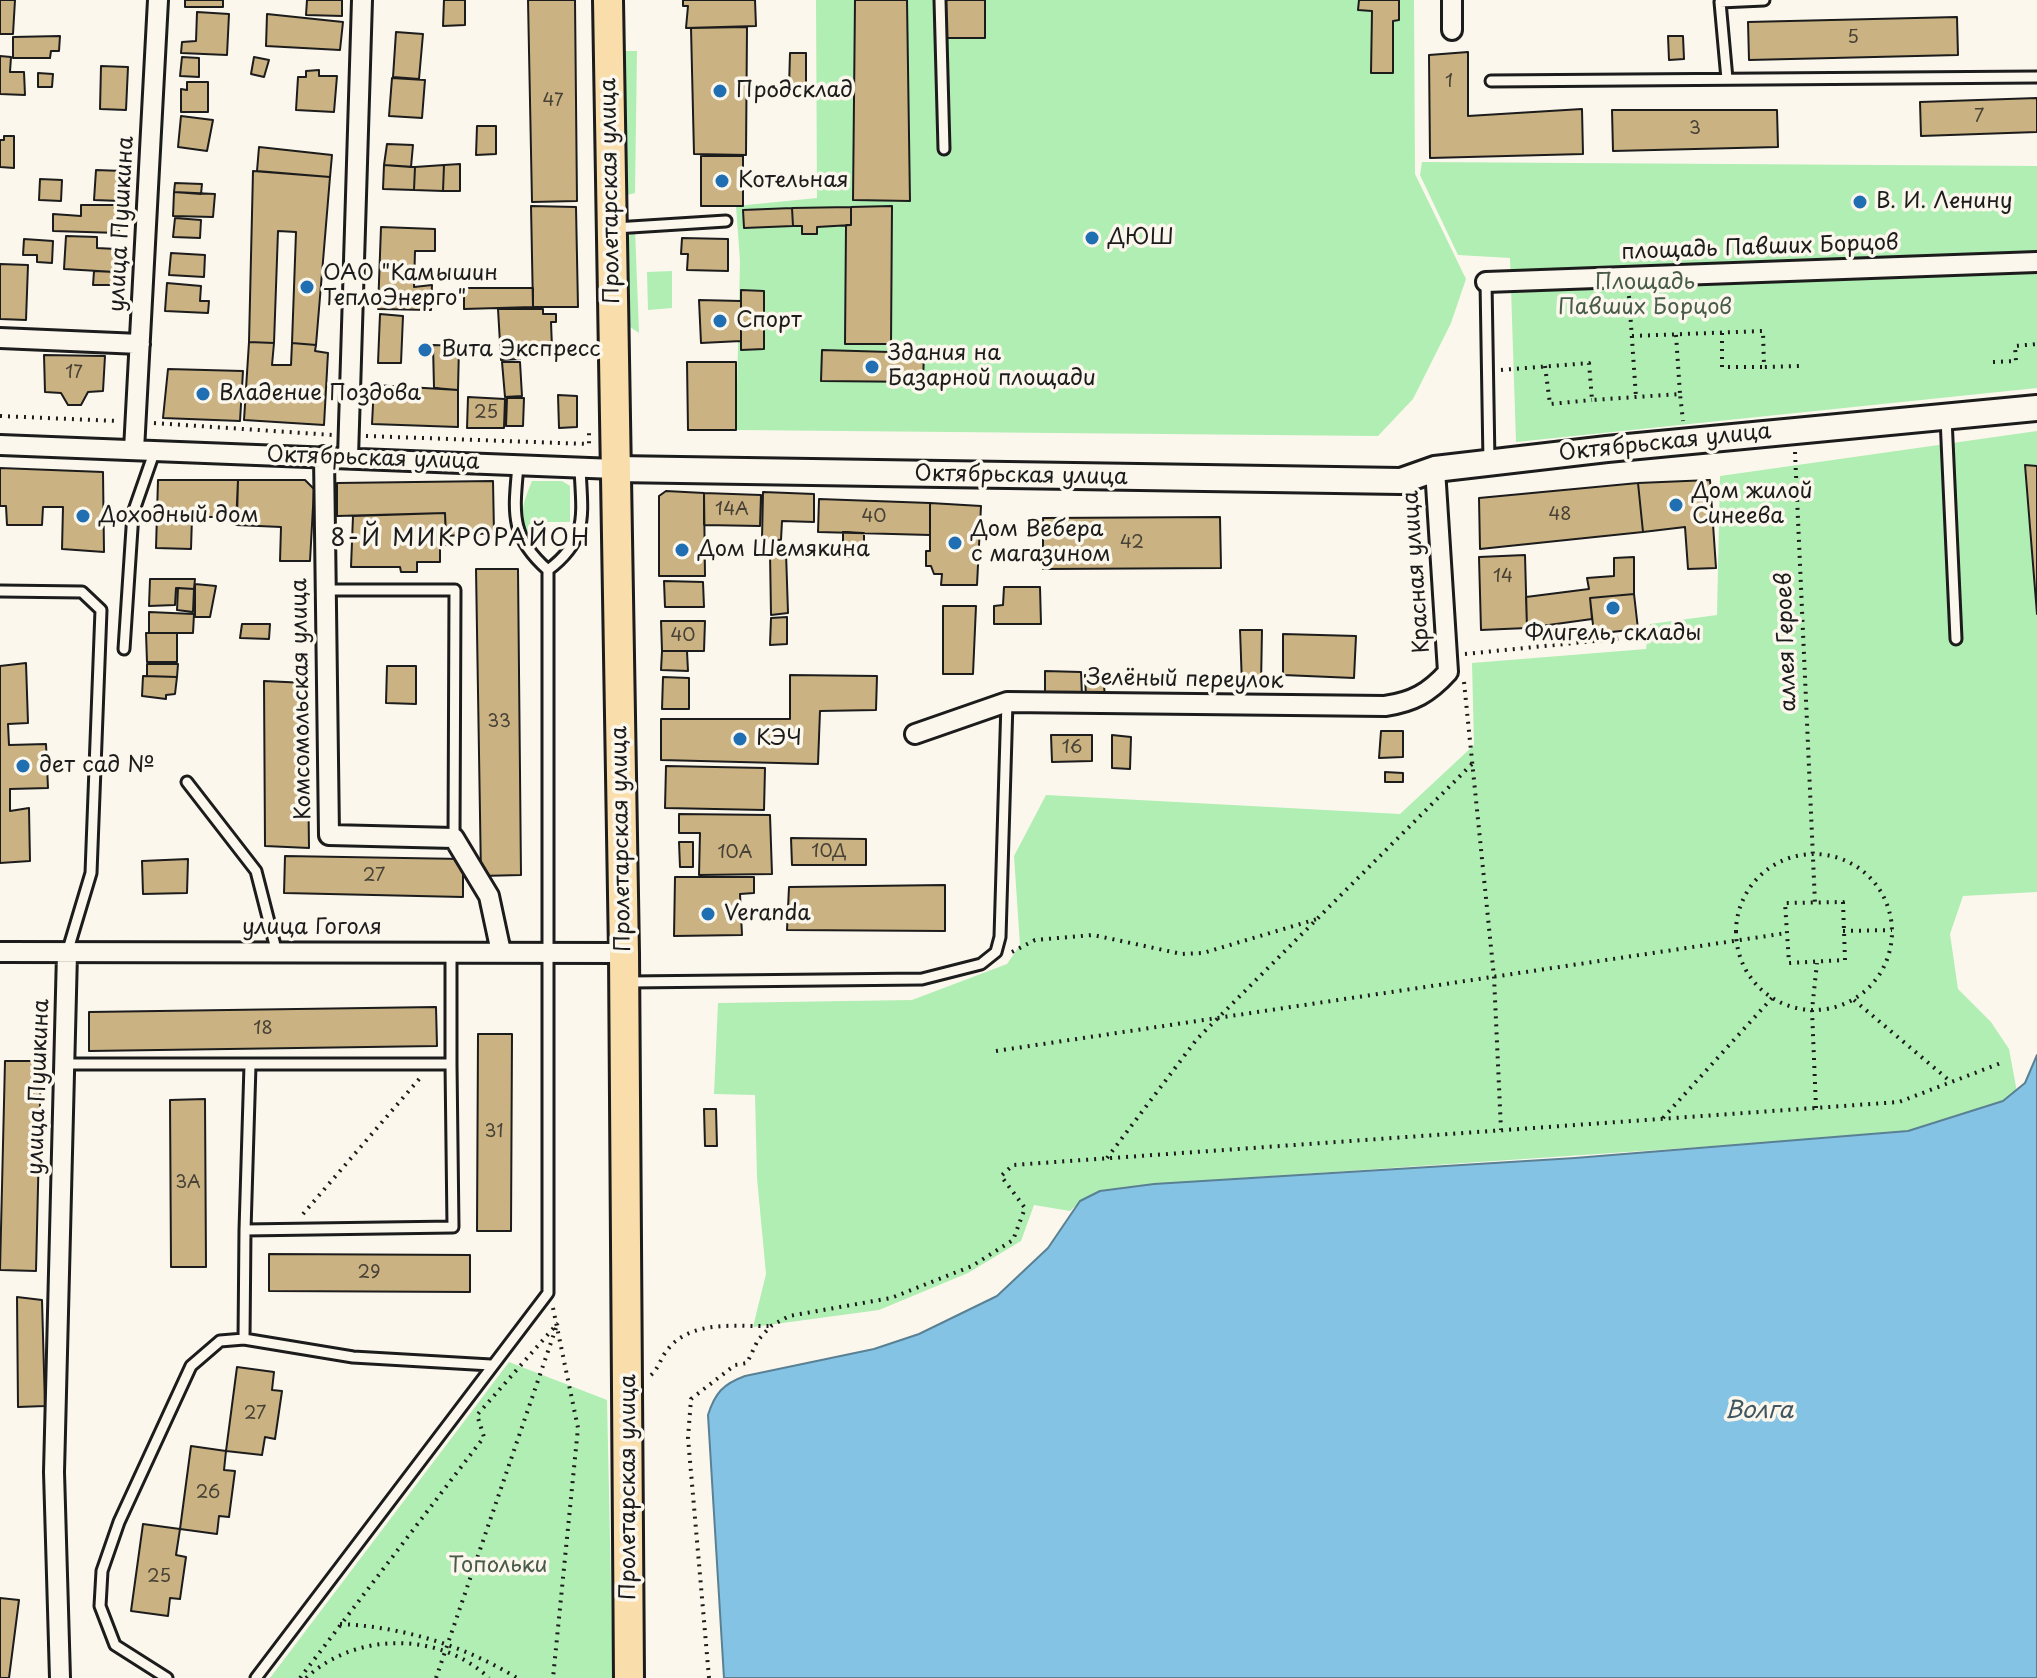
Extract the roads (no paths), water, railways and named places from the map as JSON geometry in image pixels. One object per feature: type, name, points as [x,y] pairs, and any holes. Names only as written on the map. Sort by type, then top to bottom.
[{"type":"main road","name":"Пролетарская улица","points":[[608,0],[624,982],[635,1390],[629,1678]]},
{"type":"street","name":"улица Пушкина","points":[[134,450],[158,0]]},
{"type":"street","points":[[348,457],[362,0]]},
{"type":"street","points":[[1452,0],[1452,30]]},
{"type":"street","name":"площадь Павших Борцов","points":[[1486,282],[2037,262]]},
{"type":"street","points":[[0,338],[140,344]]},
{"type":"street","name":"Октябрьская улица","points":[[0,445],[615,469],[1401,481],[1435,469],[1793,430],[2037,408]]},
{"type":"street","name":"Комсомольская улица","points":[[324,456],[329,835],[454,838]]},
{"type":"street","name":"Красная улица","points":[[1435,469],[1452,661]]},
{"type":"street","name":"Зелёный переулок","points":[[915,734],[1007,702],[1385,706],[1408,703],[1432,690],[1452,661]]},
{"type":"street","points":[[454,838],[489,896],[501,952]]},
{"type":"street","name":"улица Гоголя","points":[[0,952],[624,953]]},
{"type":"street","name":"улица Пушкина","points":[[60,1678],[54,1472],[67,953]]},
{"type":"lane","points":[[940,0],[944,149]]},
{"type":"lane","points":[[1727,79],[1720,2],[1764,0]]},
{"type":"lane","points":[[1491,81],[2037,77]]},
{"type":"lane","points":[[611,228],[726,221]]},
{"type":"lane","points":[[1486,282],[1489,463]]},
{"type":"lane","points":[[1946,416],[1956,639]]},
{"type":"lane","points":[[124,649],[133,513],[155,450]]},
{"type":"lane","points":[[256,1678],[548,1293],[548,570],[531,555],[518,534],[514,514],[518,465]]},
{"type":"lane","points":[[548,570],[569,554],[579,537],[580,468]]},
{"type":"lane","points":[[324,590],[455,590],[454,838]]},
{"type":"lane","name":"улица Пушкина","points":[[0,591],[82,592],[101,610],[91,873],[67,953]]},
{"type":"lane","points":[[624,982],[922,979],[972,968],[994,955],[1000,937],[1007,702]]},
{"type":"lane","points":[[187,782],[256,871],[277,953]]},
{"type":"lane","points":[[245,1230],[453,1227],[451,952]]},
{"type":"lane","points":[[63,1064],[451,1064]]},
{"type":"lane","points":[[244,1339],[250,1065]]},
{"type":"lane","points":[[167,1678],[115,1645],[100,1606],[102,1571],[119,1522],[191,1366],[220,1341],[244,1339],[353,1357],[491,1365]]},
{"type":"water","name":"Волга","points":[[2037,1055],[2037,1678],[724,1678],[708,1415],[717,1395],[725,1386],[745,1376],[874,1349],[919,1334],[997,1296],[1048,1248],[1080,1201],[1100,1191],[1154,1184],[1575,1158],[1908,1131],[2003,1101],[2025,1083]]},
{"type":"place","name":"Продсклад","points":[[720,91]]},
{"type":"place","name":"Котельная","points":[[722,181]]},
{"type":"place","name":"В. И. Ленину","points":[[1860,202]]},
{"type":"place","name":"ДЮШ","points":[[1092,238]]},
{"type":"place","name":"ОАО \"Камышин ТеплоЭнерго\"","points":[[307,287]]},
{"type":"place","name":"Спорт","points":[[720,321]]},
{"type":"place","name":"Вита Экспресс","points":[[425,350]]},
{"type":"place","name":"Здания на Базарной площади","points":[[872,367]]},
{"type":"place","name":"Владение Поздова","points":[[203,394]]},
{"type":"place","name":"Дом жилой Синеева","points":[[1676,505]]},
{"type":"place","name":"Доходный дом","points":[[83,516]]},
{"type":"place","name":"Дом Вебера с магазином","points":[[955,543]]},
{"type":"place","name":"Дом Шемякина","points":[[682,550]]},
{"type":"place","name":"Флигель, склады","points":[[1613,608]]},
{"type":"place","name":"КЭЧ","points":[[740,739]]},
{"type":"place","name":"дет сад №","points":[[23,766]]},
{"type":"place","name":"Veranda","points":[[708,914]]},
{"type":"district","name":"8-Й МИКРОРАЙОН","points":[[461,539]]},
{"type":"park label","name":"Площадь Павших Борцов","points":[[1645,296]]},
{"type":"park label","name":"Топольки","points":[[498,1566]]}]
